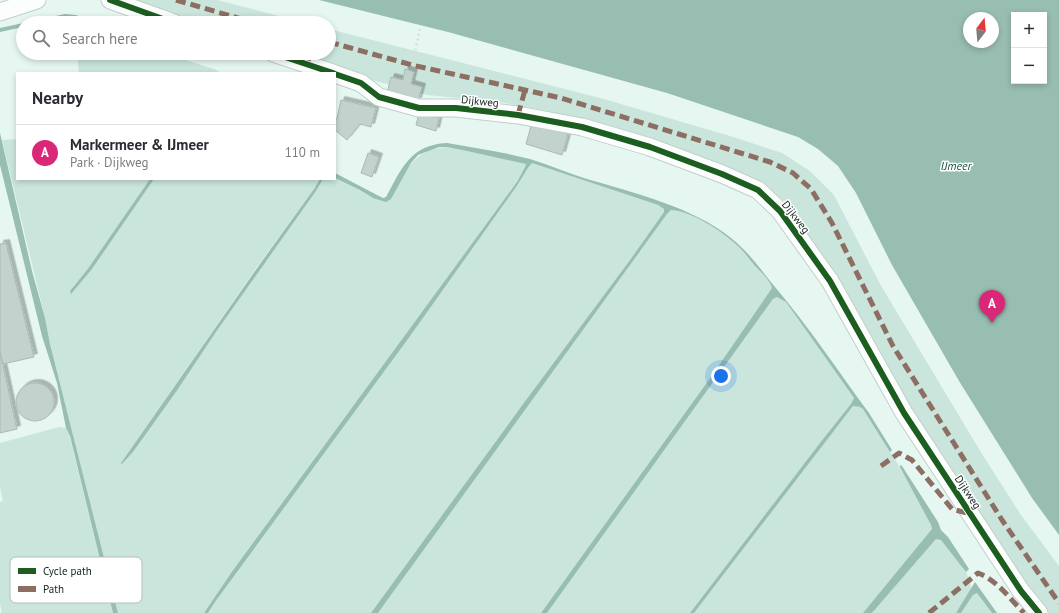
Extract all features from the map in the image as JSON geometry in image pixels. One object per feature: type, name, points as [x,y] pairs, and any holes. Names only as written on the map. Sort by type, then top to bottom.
[{"type":"street","points":[[0,12],[38,0]]},
{"type":"street","points":[[110,0],[155,16]]},
{"type":"street","name":"Dijkweg","points":[[294,60],[331,72]]},
{"type":"street","name":"Dijkweg","points":[[336,74],[361,83],[379,97],[419,108],[456,108],[518,115],[582,127],[650,147],[722,174],[758,190],[780,210],[830,281],[904,413],[1021,591],[1039,613]]},
{"type":"path","points":[[412,65],[420,29]]},
{"type":"shaded area","points":[[130,0],[217,0],[279,16],[175,16]]},
{"type":"shaded area","points":[[336,31],[604,99],[730,136],[782,153],[810,171],[834,195],[880,284],[982,454],[1021,515],[1059,566],[1059,613],[1046,613],[1020,578],[914,417],[807,236],[785,202],[759,182],[614,130],[548,111],[499,102],[427,95],[308,60],[336,60]]},
{"type":"shaded area","points":[[78,60],[185,60],[217,70],[219,72],[79,72]]},
{"type":"shaded area","points":[[16,139],[16,180],[149,180],[87,270],[70,291],[92,269],[153,180],[319,180],[261,261],[121,465],[133,452],[176,392],[322,180],[336,180],[336,178],[373,198],[391,199],[406,171],[418,157],[435,149],[447,147],[526,163],[517,182],[231,573],[204,613],[118,613],[115,603],[142,603],[142,557],[104,557],[50,344],[2,140]]},
{"type":"shaded area","points":[[532,163],[658,205],[664,209],[664,212],[371,613],[208,613],[408,339]]},
{"type":"shaded area","points":[[671,210],[689,214],[709,224],[735,243],[767,279],[772,288],[708,381],[541,613],[378,613],[667,214]]},
{"type":"shaded area","points":[[777,297],[786,302],[852,395],[854,398],[852,404],[690,613],[547,613],[773,299]]},
{"type":"shaded area","points":[[853,406],[863,409],[875,427],[907,479],[931,525],[931,532],[863,613],[694,613]]},
{"type":"shaded area","points":[[59,427],[66,428],[69,434],[99,557],[10,557],[10,603],[111,603],[113,613],[2,613],[0,604],[0,502],[3,501],[0,487],[0,443]]},
{"type":"shaded area","points":[[938,538],[960,563],[970,582],[971,588],[969,594],[956,613],[872,613],[936,539]]},
{"type":"shaded area","points":[[977,593],[992,613],[961,613],[973,595]]},
{"type":"water","name":"IJmeer","points":[[319,0],[1059,0],[1059,535],[1032,498],[959,381],[892,265],[856,193],[838,166],[818,149],[798,137],[667,93],[448,32]]},
{"type":"water","points":[[65,14],[78,16],[56,16]]},
{"type":"water","points":[[16,25],[16,29],[0,32],[0,28]]},
{"type":"water","points":[[0,133],[32,271],[104,557],[99,557],[70,436],[66,428],[57,383],[42,336],[0,165]]},
{"type":"water","points":[[447,143],[530,159],[587,179],[643,195],[700,218],[716,227],[744,249],[788,302],[869,413],[892,450],[890,452],[863,409],[853,406],[694,613],[690,613],[851,404],[854,398],[786,302],[777,297],[773,299],[547,613],[541,613],[708,381],[772,288],[767,279],[735,243],[709,224],[689,214],[671,210],[378,613],[371,613],[664,212],[664,209],[658,205],[532,163],[408,339],[208,613],[204,613],[231,573],[517,182],[526,164],[447,147],[439,147],[418,155],[411,163],[391,199],[386,202],[373,198],[336,178],[336,174],[383,198],[386,197],[397,177],[409,160],[424,148]]},
{"type":"water","points":[[149,180],[153,180],[92,269],[71,294],[70,291],[87,270]]},
{"type":"water","points":[[319,180],[322,180],[176,392],[133,452],[121,465],[262,261]]},
{"type":"water","points":[[900,465],[938,522],[941,530],[948,537],[969,569],[966,572],[941,540],[936,539],[872,613],[863,613],[932,529]]},
{"type":"water","points":[[975,582],[997,613],[992,613],[977,593],[973,595],[961,613],[956,613]]},
{"type":"water","points":[[111,603],[115,603],[118,613],[113,613]]},
{"type":"building","points":[[405,69],[414,72],[411,84],[422,87],[418,101],[387,93],[391,77],[403,80]]},
{"type":"building","points":[[341,100],[376,108],[371,127],[360,124],[347,140],[336,131]]},
{"type":"building","points":[[419,113],[439,118],[436,131],[416,125]]},
{"type":"building","points":[[532,122],[568,134],[562,155],[526,144]]},
{"type":"building","points":[[368,153],[379,157],[372,177],[361,173]]},
{"type":"building","points":[[6,243],[34,357],[3,364],[0,352],[0,244]]},
{"type":"building","points":[[0,352],[17,429],[0,433]]},
{"type":"building","points":[[35,383],[45,386],[51,392],[54,402],[51,412],[45,418],[35,421],[25,418],[19,412],[16,402],[19,392],[25,386]]},
{"type":"marked path","points":[[176,0],[231,16]]},
{"type":"marked path","points":[[336,44],[412,65],[561,98],[770,162],[793,173],[811,189],[832,223],[893,346],[1002,520],[1059,603]]},
{"type":"marked path","points":[[307,64],[308,60]]},
{"type":"marked path","points":[[518,115],[525,90]]},
{"type":"marked path","points":[[881,466],[899,453],[912,460],[952,509],[971,514]]},
{"type":"marked path","points":[[929,613],[978,573],[985,576],[997,585],[1024,613]]},
{"type":"cycle path","points":[[110,0],[155,16]]},
{"type":"cycle path","points":[[294,60],[330,72]]},
{"type":"cycle path","points":[[336,74],[361,83],[379,97],[419,108],[456,108],[518,115],[582,127],[650,147],[722,174],[758,190],[780,211],[830,281],[904,413],[1021,591],[1039,613]]},
{"type":"place","name":"Markermeer & IJmeer","points":[[992,323]]}]
